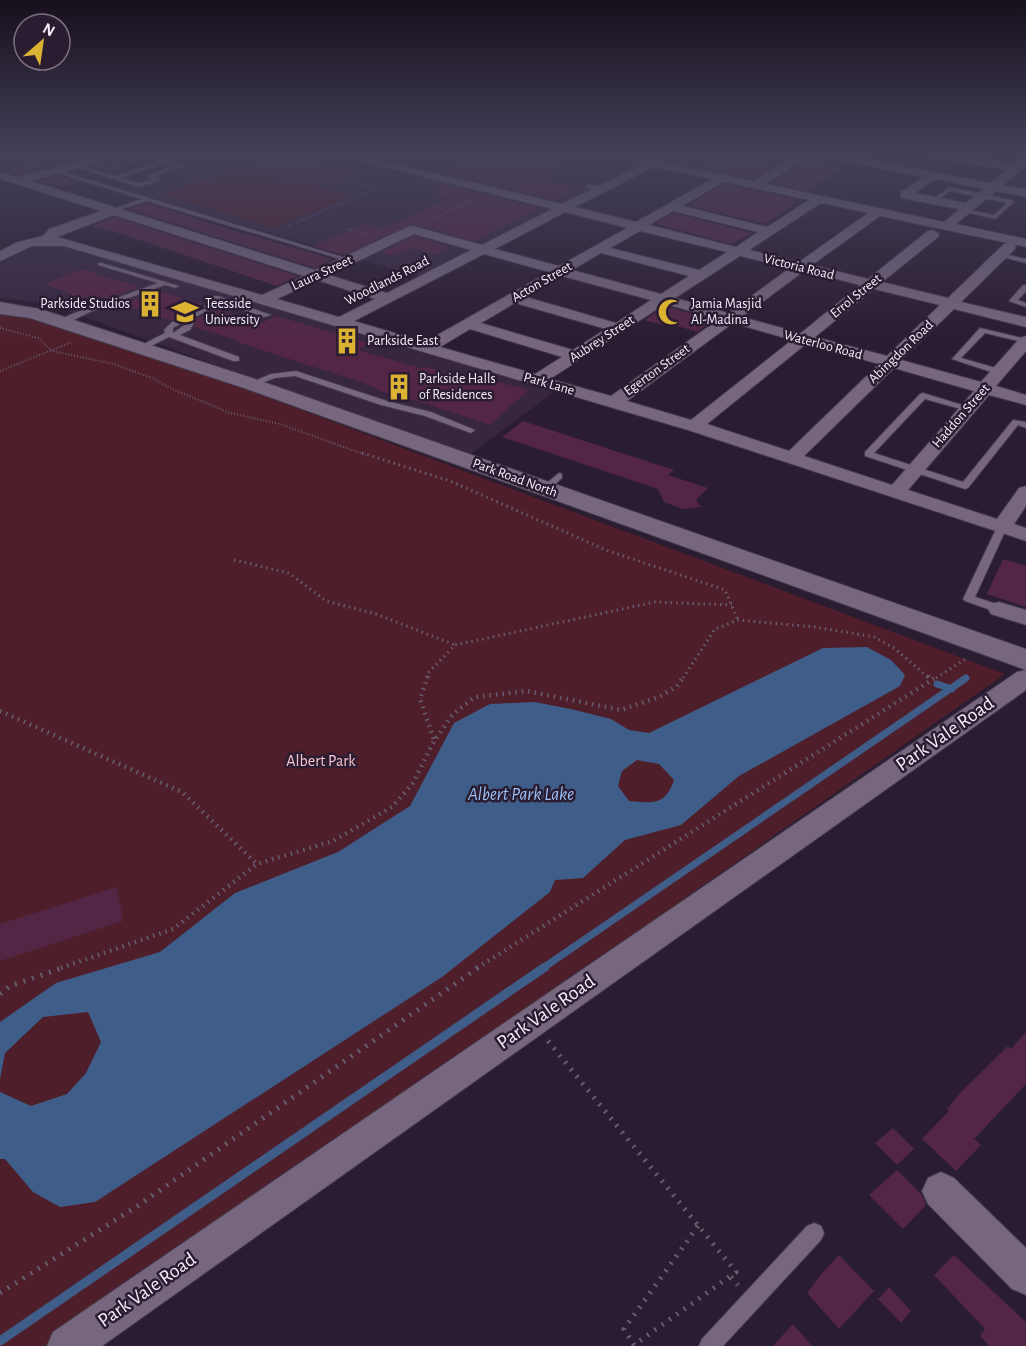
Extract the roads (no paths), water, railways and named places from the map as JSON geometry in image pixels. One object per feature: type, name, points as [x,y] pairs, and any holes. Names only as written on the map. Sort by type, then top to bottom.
[{"type":"street","points":[[0,258],[8,251],[101,215]]},
{"type":"street","points":[[124,215],[388,298]]},
{"type":"street","name":"Woodlands Road","points":[[339,323],[551,215]]},
{"type":"street","name":"Victoria Road","points":[[587,215],[1026,322]]},
{"type":"street","name":"Acton Street","points":[[425,349],[657,215]]},
{"type":"street","points":[[703,215],[770,231]]},
{"type":"street","name":"Aubrey Street","points":[[537,380],[795,215]]},
{"type":"street","name":"Egerton Street","points":[[613,403],[873,215]]},
{"type":"street","points":[[887,215],[1013,247]]},
{"type":"street","name":"Errol Street","points":[[694,426],[958,215]]},
{"type":"street","name":"Laura Street","points":[[265,308],[316,276],[413,230]]},
{"type":"street","name":"Waterloo Road","points":[[413,230],[1026,400]]},
{"type":"street","name":"Abingdon Road","points":[[793,457],[950,304],[1013,247],[1026,231]]},
{"type":"street","name":"Park Lane","points":[[8,238],[34,242],[66,242],[265,308],[339,323],[694,426],[1026,535]]},
{"type":"street","points":[[598,249],[701,275]]},
{"type":"street","points":[[514,298],[618,328]]},
{"type":"street","name":"Park Road North","points":[[0,308],[33,313],[62,322],[552,482],[1026,660]]},
{"type":"street","points":[[469,324],[575,356]]},
{"type":"street","name":"Haddon Street","points":[[897,491],[1026,341]]},
{"type":"street","points":[[1002,527],[1026,492]]},
{"type":"street","points":[[999,609],[1026,618]]},
{"type":"street","name":"Park Vale Road","points":[[67,1346],[1026,678]]},
{"type":"street","points":[[941,1191],[1026,1275]]},
{"type":"lane","points":[[196,215],[349,260]]},
{"type":"lane","points":[[1013,247],[1026,261]]},
{"type":"lane","points":[[100,264],[175,286]]},
{"type":"lane","points":[[62,322],[87,309],[129,298],[165,283]]},
{"type":"lane","points":[[1026,287],[1013,301],[1026,304]]},
{"type":"lane","points":[[171,335],[170,326],[185,322],[194,314],[219,300],[265,308]]},
{"type":"lane","points":[[1000,372],[956,359],[983,330],[1026,341]]},
{"type":"lane","points":[[140,348],[171,335],[236,359]]},
{"type":"lane","points":[[251,384],[274,376],[296,373],[384,404],[428,414],[471,430]]},
{"type":"lane","points":[[968,408],[923,396],[868,454],[964,486],[1016,422],[1026,425]]},
{"type":"lane","points":[[999,609],[969,599],[1002,527]]},
{"type":"lane","points":[[709,1346],[813,1233]]},
{"type":"water","name":"Albert Park Lake","points":[[867,647],[891,660],[905,675],[900,686],[739,776],[681,825],[625,840],[583,878],[555,880],[550,892],[442,977],[95,1202],[60,1207],[33,1192],[5,1159],[0,1159],[0,1092],[31,1106],[67,1094],[86,1073],[101,1042],[88,1012],[43,1017],[5,1053],[0,1079],[0,1022],[56,983],[160,952],[235,893],[338,852],[410,806],[454,723],[490,704],[534,702],[611,719],[629,730],[649,733],[823,648]],"holes":[[[637,760],[659,764],[674,780],[667,795],[651,802],[629,801],[618,786],[622,771]]]},
{"type":"waterway","points":[[951,689],[966,678]]},
{"type":"waterway","points":[[937,684],[951,689]]},
{"type":"waterway","points":[[543,968],[951,689]]},
{"type":"waterway","points":[[0,1341],[545,967]]},
{"type":"place","name":"Parkside Studios","points":[[150,304]]},
{"type":"place","name":"Teesside University","points":[[185,312]]},
{"type":"place","name":"Jamia Masjid Al-Madina","points":[[671,312]]},
{"type":"place","name":"Parkside East","points":[[347,341]]},
{"type":"place","name":"Parkside Halls of Residences","points":[[399,387]]},
{"type":"park label","name":"Albert Park","points":[[321,761]]}]
